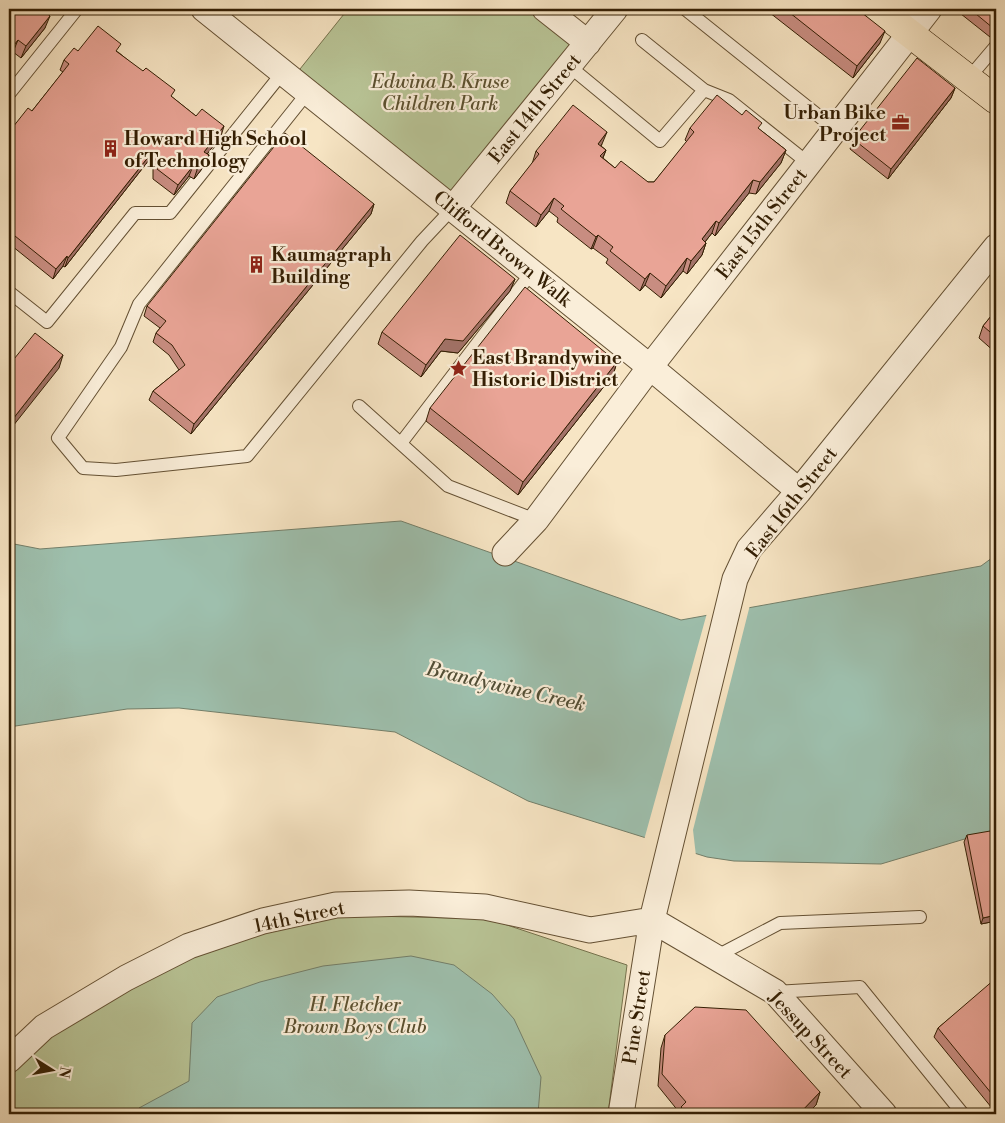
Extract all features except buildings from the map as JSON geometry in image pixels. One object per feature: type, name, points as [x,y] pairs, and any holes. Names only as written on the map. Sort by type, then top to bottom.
[{"type":"main road","points":[[878,9],[996,100]]},
{"type":"street","name":"Clifford Brown Walk","points":[[204,9],[650,367],[799,491]]},
{"type":"street","points":[[545,9],[588,42]]},
{"type":"street","name":"East 14th Street","points":[[453,208],[615,9]]},
{"type":"street","name":"East 15th Street","points":[[504,553],[536,520],[650,367],[929,9]]},
{"type":"street","name":"East 16th Street","points":[[652,920],[735,579],[750,549],[996,247]]},
{"type":"street","name":"14th Street","points":[[9,1060],[44,1027],[126,978],[189,946],[263,921],[336,905],[409,903],[485,907],[590,930],[652,920]]},
{"type":"street","name":"Jessup Street","points":[[652,920],[775,992],[884,1114]]},
{"type":"street","name":"Pine Street","points":[[621,1114],[652,920]]},
{"type":"lane","points":[[9,94],[77,9]]},
{"type":"lane","points":[[685,9],[835,128]]},
{"type":"lane","points":[[642,40],[704,90],[729,100],[808,163]]},
{"type":"lane","points":[[968,79],[996,46]]},
{"type":"lane","points":[[569,66],[660,141],[704,90]]},
{"type":"lane","points":[[9,292],[47,322],[135,213],[170,213],[283,72]]},
{"type":"lane","points":[[308,92],[139,304],[121,347],[58,438],[83,468],[116,470],[247,456],[422,241],[453,208]]},
{"type":"lane","points":[[401,443],[532,272]]},
{"type":"lane","points":[[359,406],[448,486],[536,520]]},
{"type":"lane","points":[[715,957],[780,924],[920,917]]},
{"type":"lane","points":[[775,992],[860,987],[963,1114]]},
{"type":"green space","name":"Edwina B. Kruse Children Park","points":[[348,9],[545,9],[588,43],[453,208],[292,79]]},
{"type":"green space","name":"H. Fletcher Brown Boys Club","points":[[334,915],[489,919],[627,965],[608,1114],[9,1114],[9,1064],[37,1034],[217,937]]},
{"type":"water","name":"Brandywine Creek","points":[[401,521],[681,620],[981,566],[996,555],[996,833],[968,838],[881,864],[734,861],[707,857],[528,801],[395,732],[179,708],[127,709],[9,727],[9,543],[40,549]]},
{"type":"water","points":[[411,956],[454,965],[492,994],[514,1019],[541,1077],[538,1114],[133,1114],[139,1108],[189,1081],[192,1023],[217,997],[260,982],[323,966]]},
{"type":"pier","points":[[750,605],[693,830],[696,856],[644,840],[707,613]]},
{"type":"place","name":"Urban Bike Project","points":[[900,123]]},
{"type":"place","name":"Howard High School of Technology","points":[[110,149]]},
{"type":"place","name":"Kaumagraph Building","points":[[257,265]]},
{"type":"place","name":"East Brandywine Historic District","points":[[458,368]]}]
